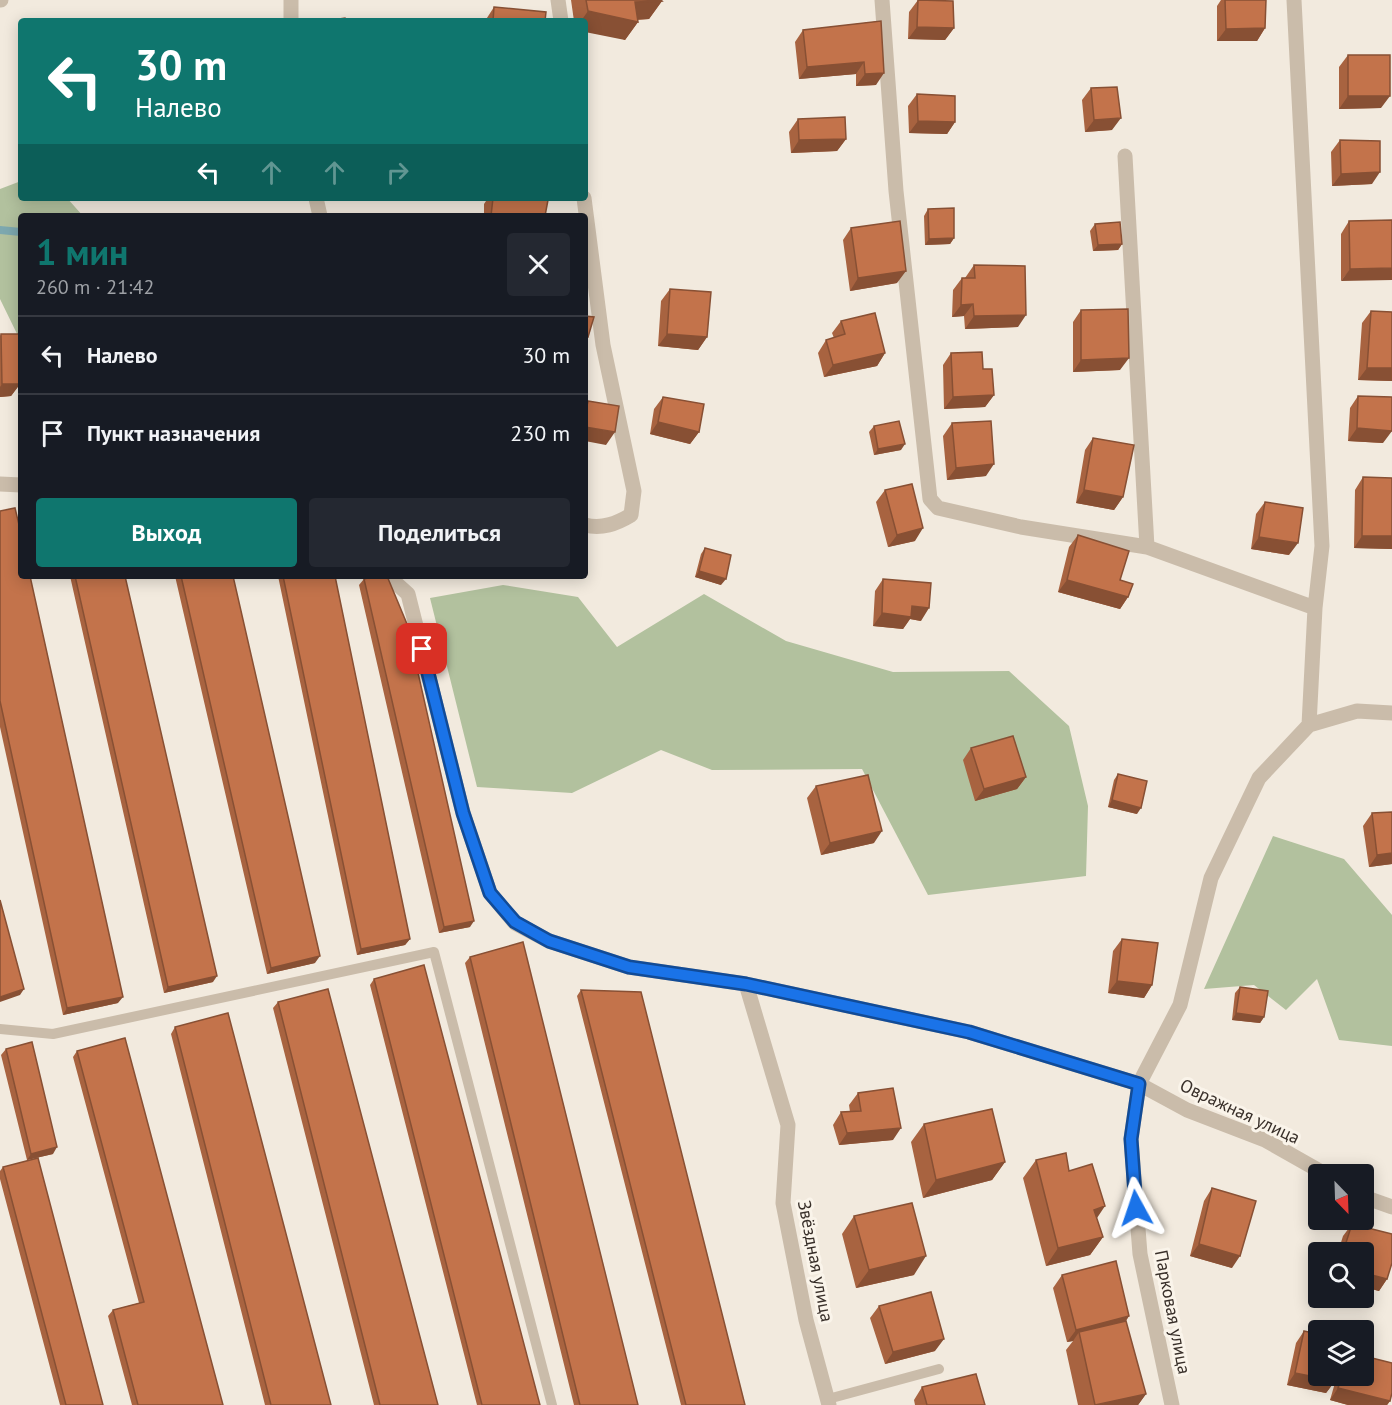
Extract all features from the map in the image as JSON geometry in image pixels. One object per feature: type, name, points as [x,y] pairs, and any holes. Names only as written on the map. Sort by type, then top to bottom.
[{"type":"street","points":[[291,0],[291,18]]},
{"type":"street","points":[[558,0],[561,18]]},
{"type":"street","points":[[882,0],[896,191],[930,499],[938,508],[1021,527],[1147,547],[1315,608]]},
{"type":"street","points":[[1294,0],[1322,546],[1315,608],[1309,725],[1357,711],[1392,713]]},
{"type":"street","points":[[1125,156],[1147,547]]},
{"type":"street","points":[[588,229],[603,345],[634,491],[631,515],[616,524],[588,526]]},
{"type":"street","points":[[0,484],[18,485]]},
{"type":"street","name":"Овражная улица","points":[[390,579],[408,594],[463,813],[490,893],[515,922],[549,941],[629,967],[746,984],[969,1032],[1139,1084],[1186,1110],[1265,1140],[1308,1164]]},
{"type":"street","name":"Парковая улица","points":[[1172,1405],[1140,1254],[1131,1139],[1139,1084],[1180,1005],[1211,878],[1259,778],[1309,725]]},
{"type":"street","name":"Звёздная улица","points":[[746,984],[788,1125],[783,1203],[807,1320],[829,1402]]},
{"type":"street","points":[[1374,1201],[1392,1207]]},
{"type":"lane","points":[[0,1029],[53,1034],[434,952],[552,1405]]},
{"type":"lane","points":[[829,1402],[939,1370]]},
{"type":"green space","points":[[18,182],[18,201],[70,201],[80,213],[18,213],[18,336],[0,299],[0,189]]},
{"type":"green space","points":[[503,585],[578,597],[617,647],[704,594],[786,641],[893,672],[1009,671],[1069,726],[1088,806],[1086,876],[928,895],[862,769],[712,770],[661,750],[572,793],[477,787],[430,598]]},
{"type":"green space","points":[[1273,836],[1344,859],[1392,915],[1392,1046],[1339,1040],[1317,979],[1286,1010],[1254,985],[1204,989]]},
{"type":"building","points":[[586,0],[662,1],[635,2],[638,22],[588,11]]},
{"type":"building","points":[[918,0],[953,1],[954,28],[917,27]]},
{"type":"building","points":[[1225,0],[1266,0],[1265,28],[1226,29]]},
{"type":"building","points":[[494,7],[546,12],[545,18],[493,18]]},
{"type":"building","points":[[881,21],[884,73],[865,74],[864,62],[807,67],[803,30]]},
{"type":"building","points":[[1348,55],[1390,55],[1390,96],[1348,96]]},
{"type":"building","points":[[1117,87],[1121,118],[1094,120],[1091,88]]},
{"type":"building","points":[[917,94],[955,96],[955,122],[918,121]]},
{"type":"building","points":[[845,117],[846,139],[799,140],[798,119]]},
{"type":"building","points":[[1340,140],[1380,141],[1380,172],[1341,174]]},
{"type":"building","points":[[493,201],[548,201],[546,213],[491,213]]},
{"type":"building","points":[[954,208],[954,238],[929,239],[928,209]]},
{"type":"building","points":[[1392,220],[1392,268],[1350,269],[1349,221]]},
{"type":"building","points":[[900,221],[906,271],[858,278],[851,228]]},
{"type":"building","points":[[1120,222],[1122,244],[1098,245],[1095,224]]},
{"type":"building","points":[[974,265],[1025,266],[1026,315],[974,316],[973,304],[961,305],[962,278],[975,278]]},
{"type":"building","points":[[670,289],[711,292],[707,337],[667,334]]},
{"type":"building","points":[[1128,309],[1129,358],[1081,360],[1081,310]]},
{"type":"building","points":[[1371,311],[1392,312],[1392,368],[1367,368]]},
{"type":"building","points":[[875,313],[885,353],[833,365],[826,340],[845,334],[841,321]]},
{"type":"building","points":[[588,316],[594,317],[588,337]]},
{"type":"building","points":[[1,334],[18,334],[18,384],[2,384]]},
{"type":"building","points":[[982,352],[983,369],[992,369],[994,395],[953,397],[951,353]]},
{"type":"building","points":[[1358,396],[1392,397],[1392,431],[1357,428]]},
{"type":"building","points":[[663,397],[704,404],[699,432],[658,422]]},
{"type":"building","points":[[588,401],[619,406],[615,432],[588,428]]},
{"type":"building","points":[[899,421],[905,444],[878,449],[874,426]]},
{"type":"building","points":[[991,421],[994,464],[956,468],[952,423]]},
{"type":"building","points":[[1093,438],[1134,445],[1123,497],[1084,490]]},
{"type":"building","points":[[1363,477],[1392,478],[1392,536],[1362,536]]},
{"type":"building","points":[[912,484],[923,528],[897,535],[885,490]]},
{"type":"building","points":[[1265,502],[1303,508],[1298,543],[1259,537]]},
{"type":"building","points":[[15,508],[18,520],[18,579],[31,579],[123,997],[67,1008],[0,701],[0,511]]},
{"type":"building","points":[[1078,535],[1129,551],[1120,580],[1133,584],[1128,597],[1067,580]]},
{"type":"building","points":[[705,548],[731,555],[726,579],[699,571]]},
{"type":"building","points":[[76,579],[126,579],[217,976],[168,987]]},
{"type":"building","points":[[182,579],[234,579],[320,956],[271,968]]},
{"type":"building","points":[[284,579],[336,579],[410,939],[361,949]]},
{"type":"building","points":[[364,579],[388,579],[407,624],[474,921],[444,927]]},
{"type":"building","points":[[883,579],[931,583],[929,608],[912,606],[911,617],[882,613]]},
{"type":"building","points":[[1013,736],[1026,777],[984,789],[971,748]]},
{"type":"building","points":[[1118,774],[1147,781],[1141,808],[1112,800]]},
{"type":"building","points":[[868,775],[882,831],[830,843],[816,786]]},
{"type":"building","points":[[1392,812],[1392,853],[1377,855],[1372,813]]},
{"type":"building","points":[[0,900],[24,989],[0,997]]},
{"type":"building","points":[[1122,939],[1158,943],[1152,985],[1117,981]]},
{"type":"building","points":[[523,942],[638,1405],[580,1405],[470,957]]},
{"type":"building","points":[[424,965],[540,1405],[482,1405],[374,979]]},
{"type":"building","points":[[1240,987],[1268,991],[1264,1017],[1236,1013]]},
{"type":"building","points":[[328,989],[438,1405],[380,1405],[278,1002]]},
{"type":"building","points":[[581,990],[641,992],[745,1405],[686,1405]]},
{"type":"building","points":[[228,1013],[331,1405],[271,1405],[175,1027]]},
{"type":"building","points":[[125,1038],[223,1405],[138,1405],[113,1310],[144,1302],[77,1051]]},
{"type":"building","points":[[32,1042],[57,1147],[31,1154],[6,1049]]},
{"type":"building","points":[[893,1088],[901,1128],[847,1133],[841,1112],[861,1111],[858,1093]]},
{"type":"building","points":[[992,1109],[1005,1162],[936,1180],[924,1124]]},
{"type":"building","points":[[1066,1153],[1069,1171],[1092,1164],[1105,1206],[1094,1210],[1103,1237],[1058,1248],[1036,1160]]},
{"type":"building","points":[[38,1158],[103,1405],[66,1405],[3,1167]]},
{"type":"building","points":[[1212,1188],[1256,1201],[1240,1256],[1199,1244]]},
{"type":"building","points":[[912,1203],[926,1256],[869,1270],[854,1216]]},
{"type":"building","points":[[1350,1230],[1374,1230],[1392,1234],[1392,1263],[1387,1279],[1374,1276],[1374,1242],[1346,1242]]},
{"type":"building","points":[[1116,1261],[1129,1316],[1076,1330],[1062,1275]]},
{"type":"building","points":[[931,1292],[944,1339],[893,1352],[879,1306]]},
{"type":"building","points":[[1126,1321],[1146,1394],[1095,1405],[1079,1332]]},
{"type":"building","points":[[1304,1331],[1308,1332],[1308,1376],[1295,1373]]},
{"type":"building","points":[[1374,1358],[1392,1363],[1390,1401],[1338,1388],[1339,1386],[1374,1386]]},
{"type":"building","points":[[976,1374],[985,1405],[927,1405],[922,1387]]},
{"type":"waterway","points":[[0,230],[18,232]]},
{"type":"route","points":[[422,649],[463,813],[490,893],[515,922],[549,941],[629,967],[746,984],[969,1032],[1139,1084],[1131,1139],[1136,1208]]}]
